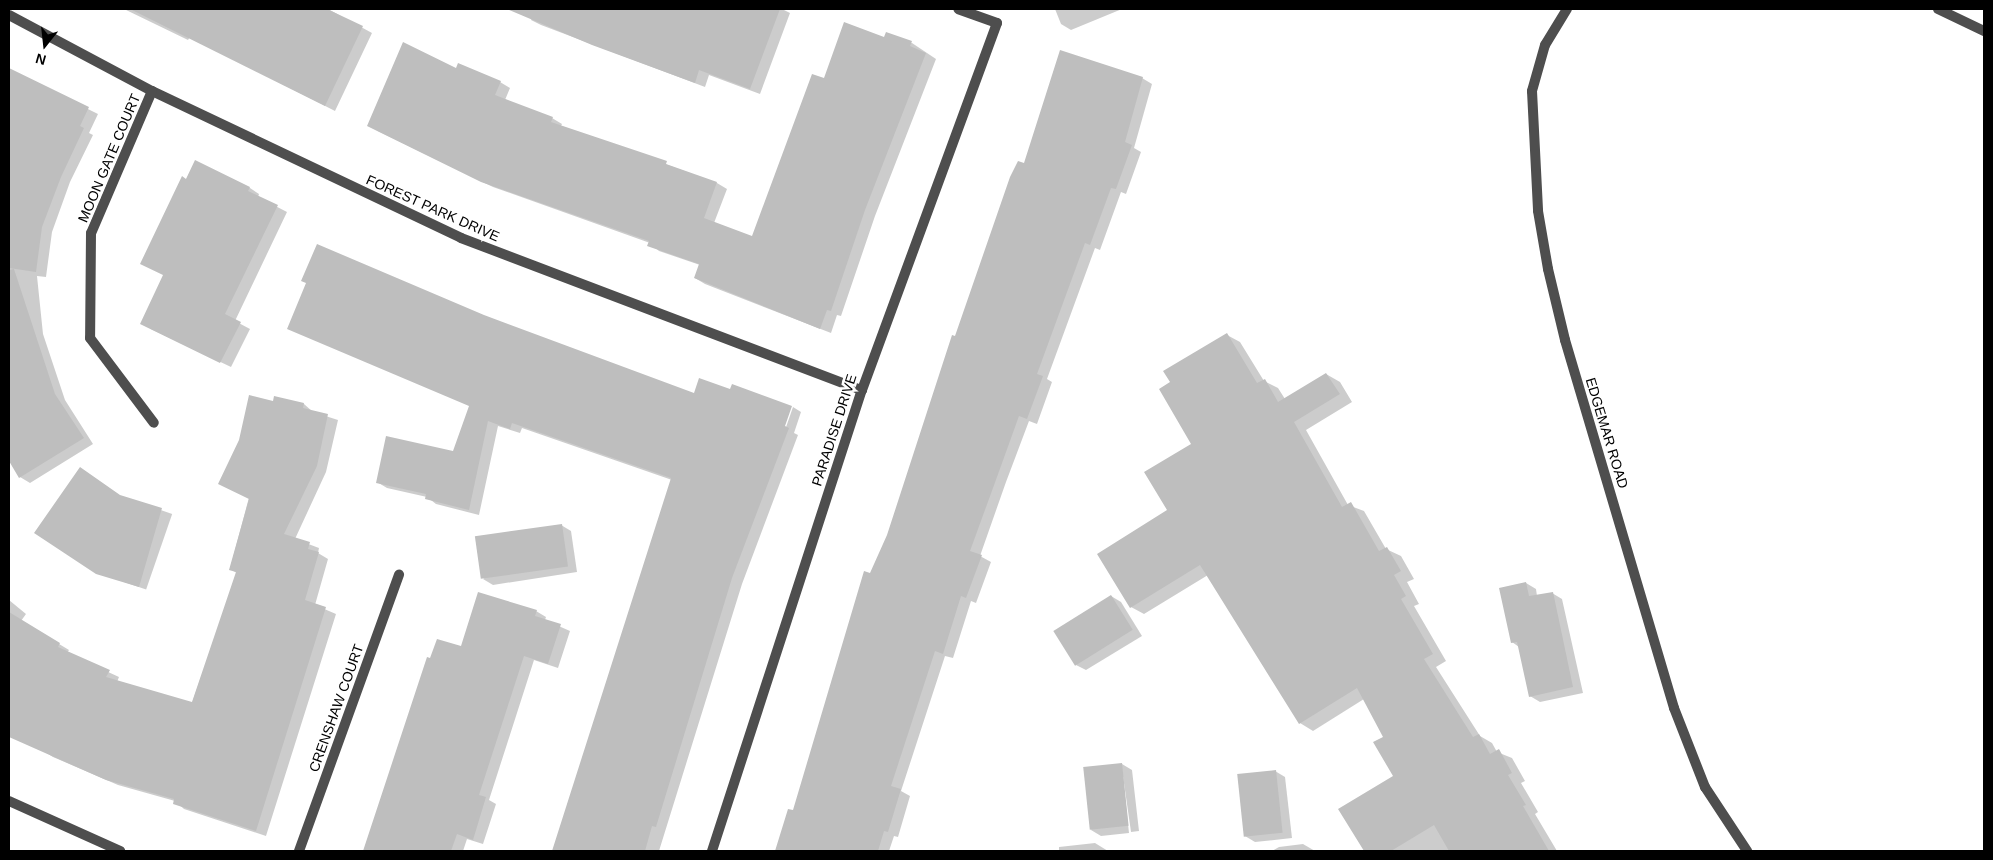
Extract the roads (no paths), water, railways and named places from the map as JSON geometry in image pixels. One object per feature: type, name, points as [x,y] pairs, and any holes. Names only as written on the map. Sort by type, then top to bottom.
[{"type":"street","name":"PARADISE DRIVE","points":[[712,851],[862,390],[997,23],[958,9]]},
{"type":"street","name":"EDGEMAR ROAD","points":[[1567,9],[1545,45],[1532,90],[1538,211],[1548,268],[1565,340],[1674,708],[1705,787],[1747,851]]},
{"type":"street","points":[[1938,9],[1984,31]]},
{"type":"street","name":"FOREST PARK DRIVE","points":[[9,15],[152,91],[462,238],[862,390]]},
{"type":"street","name":"MOON GATE COURT","points":[[152,91],[91,234],[90,338],[154,423]]},
{"type":"street","name":"CRENSHAW COURT","points":[[299,851],[399,574]]},
{"type":"street","points":[[9,801],[120,851]]}]
